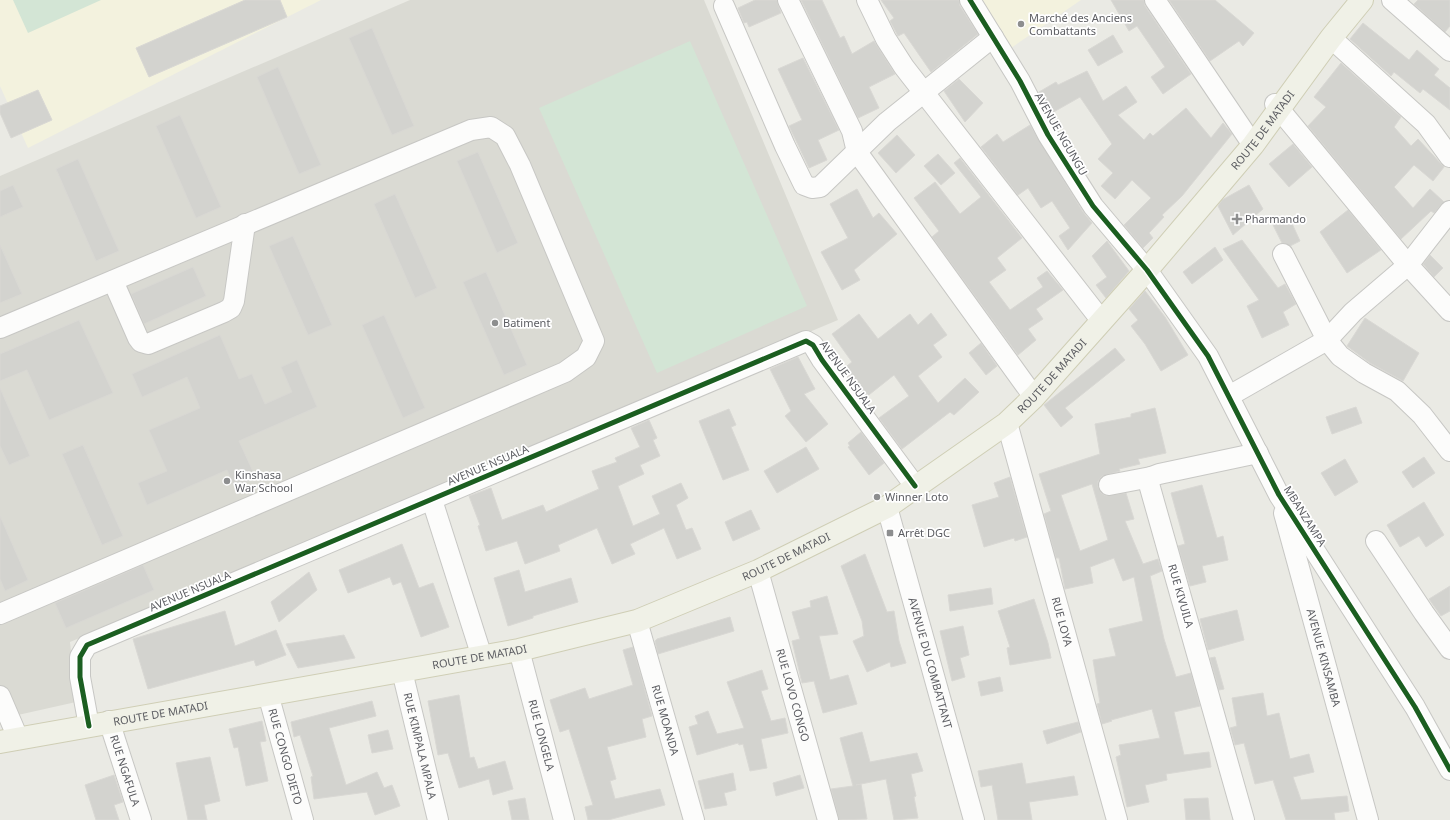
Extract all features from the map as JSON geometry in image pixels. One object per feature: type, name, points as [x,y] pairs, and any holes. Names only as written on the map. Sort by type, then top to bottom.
[{"type":"main road","name":"ROUTE DE MATADI","points":[[9,740],[519,650],[637,621],[758,571],[887,507],[1007,423],[1034,397],[1147,270],[1253,145],[1277,107],[1362,0]]},
{"type":"street","points":[[788,0],[852,131],[857,152],[1034,397]]},
{"type":"street","points":[[867,0],[886,38],[904,67],[1101,320]]},
{"type":"street","name":"AVENUE NGUNGU","points":[[970,0],[1020,81],[1048,135],[1093,206],[1147,270]]},
{"type":"street","points":[[1155,0],[1253,145]]},
{"type":"street","points":[[1392,0],[1450,51]]},
{"type":"street","points":[[724,6],[785,146],[804,184],[812,188],[820,187],[887,122],[993,37]]},
{"type":"street","points":[[1331,38],[1426,124],[1450,157]]},
{"type":"street","points":[[1277,107],[1408,265],[1450,311]]},
{"type":"street","points":[[0,328],[471,130],[491,128],[505,136],[520,165],[594,341],[586,357],[565,372],[0,614]]},
{"type":"street","points":[[1229,396],[1328,340],[1354,312],[1408,265],[1450,211]]},
{"type":"street","points":[[113,281],[138,338],[141,342],[148,344],[224,312],[231,308],[234,301],[246,224]]},
{"type":"street","points":[[1283,254],[1328,340],[1340,356],[1364,373],[1397,390],[1422,415],[1450,451]]},
{"type":"street","name":"MBANZAMPA","points":[[1147,270],[1208,356],[1279,495],[1415,707],[1450,770]]},
{"type":"street","name":"AVENUE NSUALA","points":[[99,724],[80,677],[80,657],[87,645],[806,341],[813,345],[822,360],[915,486]]},
{"type":"street","name":"RUE LOYA","points":[[1007,423],[1117,820]]},
{"type":"street","points":[[1108,485],[1258,453]]},
{"type":"street","name":"RUE KIVUILA","points":[[1151,477],[1149,484],[1244,820]]},
{"type":"street","name":"AVENUE KINSAMBA","points":[[1279,495],[1368,820]]},
{"type":"street","points":[[432,500],[482,657]]},
{"type":"street","name":"AVENUE DU COMBATTANT","points":[[887,507],[974,820]]},
{"type":"street","points":[[1376,540],[1424,613],[1450,649]]},
{"type":"street","name":"RUE LOVO CONGO","points":[[758,571],[828,820]]},
{"type":"street","name":"RUE MOANDA","points":[[637,621],[694,820]]},
{"type":"street","name":"RUE LONGELA","points":[[519,650],[564,820]]},
{"type":"street","name":"RUE KIMPALA MPALA","points":[[402,671],[438,820]]},
{"type":"street","name":"RUE CONGO DIETO","points":[[268,694],[302,820]]},
{"type":"street","points":[[0,696],[9,740]]},
{"type":"street","name":"RUE NGAFULA","points":[[99,724],[141,820]]},
{"type":"shaded area","points":[[0,0],[321,0],[28,148],[0,86]]},
{"type":"shaded area","points":[[13,0],[101,0],[28,33]]},
{"type":"shaded area","name":"Kinshasa War School","points":[[410,0],[704,0],[838,320],[70,642],[76,702],[0,719],[0,176]]},
{"type":"shaded area","name":"Marché des Anciens Combattants","points":[[980,0],[1081,0],[1011,48]]},
{"type":"shaded area","points":[[690,41],[807,306],[657,373],[539,108]]},
{"type":"building","points":[[245,0],[280,0],[287,17],[149,77],[136,48]]},
{"type":"building","points":[[755,0],[777,0],[781,13],[749,27],[747,22],[744,23],[738,8]]},
{"type":"building","points":[[801,0],[822,0],[840,38],[844,36],[852,54],[874,41],[895,74],[869,87],[879,108],[858,118]]},
{"type":"building","points":[[881,0],[959,0],[960,6],[978,34],[931,72],[904,33],[898,36],[890,21],[894,18]]},
{"type":"building","points":[[1111,0],[1144,0],[1145,6],[1191,74],[1163,94],[1151,77],[1165,67],[1137,26],[1129,31]]},
{"type":"building","points":[[1169,0],[1215,0],[1254,33],[1243,46],[1239,41],[1210,61]]},
{"type":"building","points":[[1418,0],[1450,0],[1450,26],[1445,32],[1414,4]]},
{"type":"building","points":[[1363,23],[1409,60],[1417,50],[1439,69],[1434,75],[1450,88],[1450,110],[1423,89],[1420,93],[1394,72],[1391,76],[1350,39]]},
{"type":"building","points":[[372,28],[414,126],[392,135],[349,38]]},
{"type":"building","points":[[1113,35],[1123,52],[1098,66],[1088,50]]},
{"type":"building","points":[[803,58],[839,130],[818,140],[827,160],[809,168],[789,126],[802,120],[778,69]]},
{"type":"building","points":[[1341,63],[1401,117],[1394,127],[1411,146],[1418,139],[1444,167],[1433,181],[1414,165],[1394,187],[1413,208],[1430,189],[1444,202],[1434,213],[1431,211],[1401,239],[1308,126],[1326,107],[1314,97]]},
{"type":"building","points":[[278,67],[321,165],[299,174],[257,77]]},
{"type":"building","points":[[1087,71],[1103,101],[1126,86],[1137,102],[1118,115],[1144,140],[1150,133],[1153,136],[1186,108],[1211,138],[1223,123],[1232,134],[1182,196],[1162,215],[1164,217],[1149,233],[1153,238],[1143,248],[1124,225],[1151,198],[1132,180],[1115,199],[1101,186],[1113,173],[1098,159],[1112,144],[1080,97],[1050,114],[1039,92],[1056,82],[1058,85]]},
{"type":"building","points":[[959,79],[983,103],[965,122],[944,91]]},
{"type":"building","points":[[38,90],[52,120],[11,138],[0,113],[0,106]]},
{"type":"building","points":[[180,115],[221,207],[196,218],[156,126]]},
{"type":"building","points":[[1030,125],[1083,212],[1092,223],[1068,250],[1059,236],[1070,228],[1052,201],[1041,208],[1028,188],[1018,195],[981,147],[997,134],[1003,142]]},
{"type":"building","points":[[897,135],[915,155],[896,173],[878,153]]},
{"type":"building","points":[[1293,144],[1312,167],[1289,187],[1269,164]]},
{"type":"building","points":[[478,152],[518,243],[497,253],[457,161]]},
{"type":"building","points":[[938,154],[955,173],[941,185],[924,166]]},
{"type":"building","points":[[960,158],[1022,238],[997,258],[1006,270],[989,282],[1010,310],[1043,287],[1037,278],[1047,271],[1063,290],[1036,309],[1043,319],[1028,329],[1036,340],[1018,355],[932,237],[939,231],[914,198],[935,182],[960,214],[981,197],[954,163]]},
{"type":"building","points":[[78,159],[119,251],[96,261],[56,169]]},
{"type":"building","points":[[13,185],[23,207],[0,217],[0,191]]},
{"type":"building","points":[[1249,185],[1263,209],[1233,235],[1218,206],[1222,200]]},
{"type":"building","points":[[857,189],[873,218],[879,213],[897,234],[854,270],[860,280],[842,290],[821,252],[848,238],[830,204]]},
{"type":"building","points":[[395,194],[437,288],[415,298],[374,204]]},
{"type":"building","points":[[1348,210],[1381,250],[1347,273],[1320,232]]},
{"type":"building","points":[[1289,217],[1300,241],[1290,246],[1282,243],[1273,225]]},
{"type":"building","points":[[293,236],[332,325],[308,335],[269,246]]},
{"type":"building","points":[[1242,240],[1278,288],[1285,284],[1296,304],[1283,312],[1289,325],[1262,338],[1247,306],[1259,300],[1223,249]]},
{"type":"building","points":[[1107,241],[1129,271],[1106,298],[1096,285],[1107,277],[1092,256]]},
{"type":"building","points":[[0,245],[22,294],[0,303]]},
{"type":"building","points":[[1215,247],[1223,260],[1192,284],[1183,272]]},
{"type":"building","points":[[1430,255],[1443,268],[1434,277],[1423,264]]},
{"type":"building","points":[[193,267],[206,296],[144,324],[131,294]]},
{"type":"building","name":"Batiment","points":[[486,272],[527,365],[504,375],[463,282]]},
{"type":"building","points":[[1145,291],[1165,317],[1188,355],[1161,371],[1145,344],[1131,326],[1138,320],[1129,309]]},
{"type":"building","points":[[931,313],[947,335],[933,345],[942,357],[918,376],[938,403],[965,378],[979,392],[954,415],[950,412],[902,449],[879,418],[909,396],[894,375],[865,398],[843,369],[852,362],[832,334],[859,314],[878,339],[910,314],[918,325]]},
{"type":"building","points":[[384,315],[425,408],[403,418],[362,325]]},
{"type":"building","points":[[1365,318],[1419,353],[1403,381],[1370,363],[1347,346]]},
{"type":"building","points":[[79,320],[113,393],[49,420],[27,370],[0,381],[0,354]]},
{"type":"building","points":[[220,335],[239,379],[252,374],[265,404],[292,392],[281,367],[297,360],[317,407],[239,441],[256,478],[235,487],[227,470],[147,505],[138,483],[167,471],[149,430],[200,408],[187,377],[142,397],[132,374]]},
{"type":"building","points":[[981,343],[997,366],[986,375],[969,353]]},
{"type":"building","points":[[1115,348],[1125,360],[1065,408],[1073,417],[1061,427],[1044,405]]},
{"type":"building","points":[[798,357],[815,389],[804,394],[828,424],[806,442],[785,416],[791,411],[770,369]]},
{"type":"building","points":[[0,388],[30,456],[9,465],[0,446]]},
{"type":"building","points":[[1356,407],[1362,423],[1332,434],[1326,417]]},
{"type":"building","points":[[1155,408],[1166,453],[1138,459],[1140,464],[1119,469],[1120,471],[1102,476],[1098,481],[1098,487],[1101,493],[1106,496],[1126,493],[1134,519],[1125,521],[1143,564],[1158,559],[1162,571],[1150,576],[1164,639],[1176,677],[1191,673],[1200,706],[1174,712],[1184,755],[1209,752],[1211,767],[1166,774],[1167,780],[1145,785],[1149,802],[1127,807],[1116,757],[1121,755],[1119,745],[1160,738],[1152,709],[1111,720],[1112,721],[1102,724],[1097,704],[1100,703],[1093,660],[1116,656],[1109,629],[1143,621],[1134,577],[1123,581],[1114,558],[1090,567],[1093,583],[1065,589],[1059,558],[1056,558],[1044,514],[1051,511],[1039,474],[1100,454],[1095,424],[1131,417],[1131,414]],"holes":[[[1092,484],[1108,540],[1080,551],[1061,495]]]},
{"type":"building","points":[[729,409],[736,425],[731,427],[749,470],[723,480],[699,421]]},
{"type":"building","points":[[649,420],[657,438],[653,440],[660,456],[640,465],[644,474],[618,486],[633,526],[660,514],[652,496],[681,483],[688,498],[676,505],[686,530],[692,528],[701,549],[677,559],[664,528],[630,544],[635,554],[612,564],[597,528],[558,545],[560,551],[525,564],[517,541],[486,551],[478,526],[480,525],[469,496],[491,488],[502,520],[543,505],[546,512],[599,489],[592,471],[617,462],[615,458],[640,447],[631,428]]},
{"type":"building","points":[[861,432],[884,463],[869,475],[848,447],[850,446],[848,443]]},
{"type":"building","points":[[83,445],[123,536],[102,545],[62,454]]},
{"type":"building","points":[[806,447],[819,469],[777,493],[764,471]]},
{"type":"building","points":[[1424,457],[1435,473],[1413,488],[1402,472]]},
{"type":"building","points":[[1345,459],[1358,482],[1335,496],[1321,473]]},
{"type":"building","points":[[1010,477],[1027,537],[1015,541],[1014,538],[984,547],[972,505],[999,497],[994,483]]},
{"type":"building","points":[[1202,485],[1217,538],[1223,536],[1228,560],[1202,566],[1206,582],[1190,586],[1178,546],[1185,544],[1171,493]]},
{"type":"building","points":[[1424,502],[1444,535],[1426,547],[1419,536],[1400,547],[1387,525]]},
{"type":"building","points":[[751,510],[760,529],[733,541],[725,522]]},
{"type":"building","points":[[0,516],[28,580],[5,591],[0,579]]},
{"type":"building","points":[[402,544],[419,588],[433,583],[449,627],[421,637],[401,582],[393,585],[390,577],[348,593],[339,570]]},
{"type":"building","points":[[865,554],[887,612],[894,611],[899,641],[906,663],[891,667],[890,662],[867,672],[853,641],[864,636],[862,621],[841,566]]},
{"type":"building","points":[[143,565],[154,590],[66,628],[55,603]]},
{"type":"building","points":[[519,570],[525,592],[571,578],[578,602],[533,616],[533,618],[508,626],[494,578]]},
{"type":"building","points":[[309,572],[317,590],[279,622],[271,602]]},
{"type":"building","points":[[1450,586],[1450,611],[1441,616],[1429,599]]},
{"type":"building","points":[[991,588],[993,604],[950,611],[948,595]]},
{"type":"building","points":[[827,596],[838,634],[819,636],[830,680],[848,675],[857,704],[823,713],[814,681],[802,683],[792,641],[800,639],[792,612],[811,607],[810,601]]},
{"type":"building","points":[[1034,599],[1048,643],[1051,658],[1010,665],[1007,648],[1010,647],[998,611]]},
{"type":"building","points":[[1237,610],[1244,640],[1208,650],[1200,619]]},
{"type":"building","points":[[225,611],[235,646],[276,630],[286,655],[256,666],[254,660],[148,689],[133,639]]},
{"type":"building","points":[[730,617],[734,631],[658,654],[655,641],[657,639]]},
{"type":"building","points":[[963,626],[969,655],[960,658],[965,677],[952,681],[940,631]]},
{"type":"building","points":[[344,635],[355,658],[298,668],[286,644]]},
{"type":"building","points":[[633,647],[652,716],[642,719],[646,737],[607,747],[616,779],[610,781],[615,799],[660,789],[665,805],[608,820],[588,820],[585,807],[593,805],[569,729],[560,732],[550,700],[585,688],[589,699],[633,685],[623,650]]},
{"type":"building","points":[[1215,657],[1224,689],[1219,690],[1210,658]]},
{"type":"building","points":[[762,670],[768,689],[761,691],[771,721],[785,718],[788,733],[761,739],[767,768],[750,771],[743,744],[739,745],[738,743],[697,755],[689,727],[698,724],[695,716],[708,711],[717,734],[744,728],[727,682]]},
{"type":"building","points":[[1000,677],[1003,691],[981,696],[978,682]]},
{"type":"building","points":[[1263,693],[1267,716],[1279,713],[1290,759],[1309,754],[1314,772],[1293,777],[1301,800],[1347,796],[1349,811],[1334,813],[1335,820],[1286,820],[1273,780],[1255,784],[1244,743],[1235,745],[1230,728],[1237,726],[1232,698]]},
{"type":"building","points":[[459,695],[470,758],[474,757],[478,769],[505,761],[513,789],[493,795],[489,779],[459,788],[448,753],[438,755],[428,701]]},
{"type":"building","points":[[372,701],[376,716],[329,728],[346,785],[377,772],[384,788],[392,785],[400,806],[375,815],[367,792],[314,799],[311,777],[313,776],[300,735],[294,737],[291,722]]},
{"type":"building","points":[[262,721],[266,741],[260,742],[268,781],[246,786],[238,747],[234,748],[229,729]]},
{"type":"building","points":[[1078,722],[1081,732],[1047,744],[1043,731]]},
{"type":"building","points":[[388,730],[393,749],[372,753],[368,735]]},
{"type":"building","points":[[862,732],[870,762],[917,753],[923,771],[911,774],[916,796],[914,797],[918,818],[894,820],[886,779],[861,784],[867,819],[839,820],[831,789],[853,786],[840,738]]},
{"type":"building","points":[[210,757],[220,801],[204,805],[207,820],[188,820],[176,763]]},
{"type":"building","points":[[1022,763],[1026,784],[1074,776],[1078,795],[1029,802],[1032,820],[998,820],[992,785],[981,787],[978,771]]},
{"type":"building","points":[[733,773],[736,790],[724,793],[727,805],[705,809],[698,781]]},
{"type":"building","points":[[114,775],[123,802],[114,805],[119,820],[96,820],[85,785]]},
{"type":"building","points":[[800,775],[804,788],[776,796],[773,783]]},
{"type":"building","points":[[525,798],[529,820],[512,820],[508,801]]},
{"type":"building","points":[[1208,798],[1210,820],[1186,820],[1184,799]]},
{"type":"cycle path","points":[[970,0],[1020,81],[1048,135],[1093,206],[1147,270],[1208,356],[1279,495],[1415,707],[1450,770]]},
{"type":"cycle path","points":[[89,726],[80,677],[80,657],[87,645],[806,341],[813,345],[822,360],[915,486]]},
{"type":"place","name":"Marché des Anciens Combattants","points":[[1021,24]]},
{"type":"place","name":"Pharmando","points":[[1237,219]]},
{"type":"place","name":"Batiment","points":[[495,323]]},
{"type":"place","name":"Kinshasa War School","points":[[227,481]]},
{"type":"place","name":"Winner Loto","points":[[877,497]]},
{"type":"place","name":"Arrêt DGC","points":[[890,533]]}]
